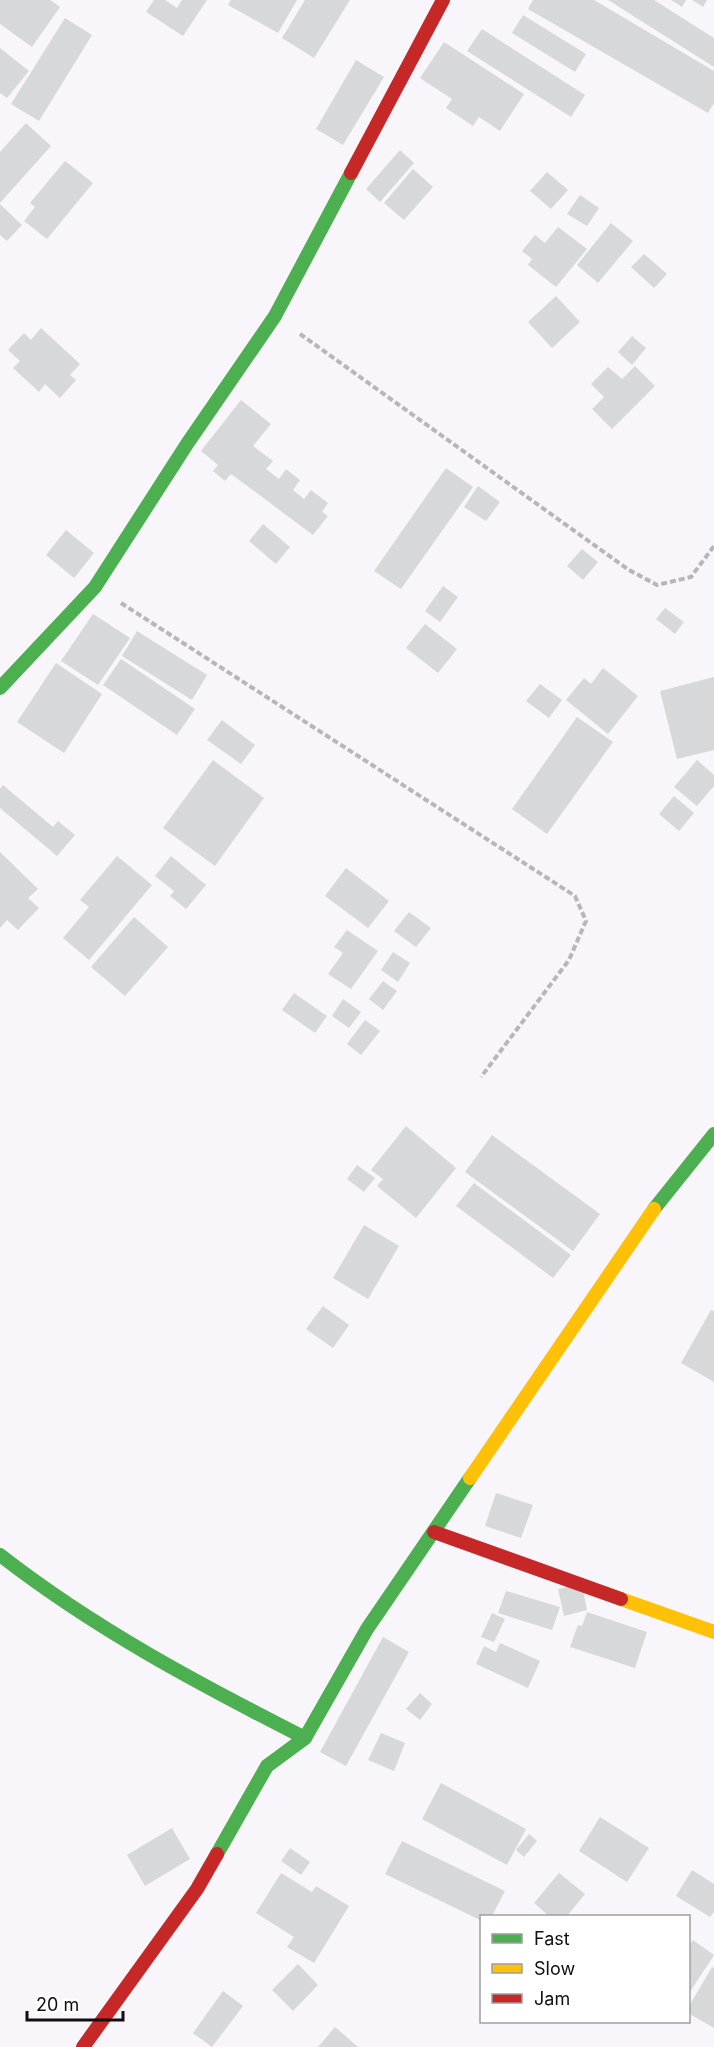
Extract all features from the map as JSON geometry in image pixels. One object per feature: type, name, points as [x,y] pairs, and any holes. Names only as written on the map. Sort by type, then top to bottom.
[{"type":"street","points":[[0,688],[95,587],[187,444],[275,316],[443,0]]},
{"type":"street","points":[[83,2047],[197,1889],[267,1766],[305,1738],[367,1629],[647,1218],[714,1134]]},
{"type":"street","points":[[434,1532],[714,1632]]},
{"type":"street","points":[[0,1555],[47,1593],[142,1654],[305,1738]]},
{"type":"path","points":[[275,316],[629,570],[657,585],[691,577],[714,546]]},
{"type":"path","points":[[95,587],[575,896],[586,921],[569,960],[481,1077]]},
{"type":"building","points":[[0,0],[50,0],[60,7],[32,47],[0,24]]},
{"type":"building","points":[[154,0],[165,0],[177,8],[182,0],[207,0],[183,36],[146,12]]},
{"type":"building","points":[[231,0],[297,0],[278,33],[228,5]]},
{"type":"building","points":[[305,0],[350,0],[314,58],[282,38]]},
{"type":"building","points":[[533,0],[594,0],[714,71],[714,103],[708,113],[528,9]]},
{"type":"building","points":[[608,0],[654,0],[714,38],[714,67]]},
{"type":"building","points":[[671,0],[686,0],[682,7]]},
{"type":"building","points":[[692,0],[707,0],[703,7]]},
{"type":"building","points":[[523,15],[586,54],[575,72],[512,33]]},
{"type":"building","points":[[65,18],[92,35],[39,121],[11,104]]},
{"type":"building","points":[[482,29],[585,95],[571,117],[467,51]]},
{"type":"building","points":[[444,42],[524,94],[500,131],[479,117],[473,126],[446,108],[452,99],[420,78]]},
{"type":"building","points":[[0,48],[29,71],[7,98],[0,93]]},
{"type":"building","points":[[356,60],[384,77],[343,145],[316,129]]},
{"type":"building","points":[[26,123],[51,146],[0,203],[0,152]]},
{"type":"building","points":[[400,150],[414,163],[380,202],[366,189]]},
{"type":"building","points":[[65,161],[93,183],[47,239],[24,221],[35,207],[30,203]]},
{"type":"building","points":[[413,169],[433,187],[404,220],[384,203]]},
{"type":"building","points":[[547,172],[568,190],[551,209],[530,191]]},
{"type":"building","points":[[580,195],[599,208],[587,226],[567,214]]},
{"type":"building","points":[[0,204],[22,225],[7,241],[0,235]]},
{"type":"building","points":[[611,223],[633,241],[598,283],[577,265]]},
{"type":"building","points":[[558,227],[587,249],[556,287],[528,265],[532,259],[522,251],[535,235],[545,243]]},
{"type":"building","points":[[644,254],[667,274],[654,288],[631,267]]},
{"type":"building","points":[[556,296],[580,322],[552,348],[528,322]]},
{"type":"building","points":[[41,328],[80,364],[70,375],[76,380],[60,398],[45,384],[39,392],[13,368],[20,361],[8,350],[24,333],[31,340]]},
{"type":"building","points":[[632,336],[646,348],[632,365],[618,352]]},
{"type":"building","points":[[635,366],[655,386],[612,429],[592,409],[604,397],[591,384],[608,367],[622,379]]},
{"type":"building","points":[[241,400],[271,424],[253,446],[273,461],[266,469],[279,479],[286,469],[300,480],[293,490],[304,499],[311,490],[328,503],[322,512],[328,516],[313,535],[231,474],[225,481],[213,471],[218,465],[201,451]]},
{"type":"building","points":[[446,468],[473,487],[401,589],[374,571]]},
{"type":"building","points":[[478,486],[500,502],[486,521],[464,507]]},
{"type":"building","points":[[263,524],[290,547],[276,564],[249,541]]},
{"type":"building","points":[[66,530],[94,553],[74,578],[46,555]]},
{"type":"building","points":[[582,549],[598,562],[583,580],[567,566]]},
{"type":"building","points":[[443,586],[458,597],[440,622],[425,611]]},
{"type":"building","points":[[665,608],[684,622],[675,634],[656,619]]},
{"type":"building","points":[[93,614],[130,638],[98,685],[61,661]]},
{"type":"building","points":[[425,624],[457,649],[438,673],[406,648]]},
{"type":"building","points":[[137,631],[207,675],[192,700],[122,656]]},
{"type":"building","points":[[121,659],[195,709],[177,735],[103,685]]},
{"type":"building","points":[[56,663],[102,694],[64,753],[17,722]]},
{"type":"building","points":[[603,668],[638,696],[608,734],[566,700],[584,678],[591,684]]},
{"type":"building","points":[[714,677],[714,750],[677,759],[660,691]]},
{"type":"building","points":[[540,684],[562,700],[549,718],[526,701]]},
{"type":"building","points":[[577,717],[613,742],[547,834],[512,809]]},
{"type":"building","points":[[222,720],[255,745],[241,764],[207,740]]},
{"type":"building","points":[[213,760],[264,798],[215,866],[163,828]]},
{"type":"building","points":[[697,760],[714,775],[714,786],[697,806],[674,787]]},
{"type":"building","points":[[3,785],[53,827],[58,821],[75,835],[57,856],[0,808],[0,789]]},
{"type":"building","points":[[674,796],[694,813],[679,831],[659,814]]},
{"type":"building","points":[[0,852],[38,889],[28,898],[39,908],[18,930],[7,920],[0,928]]},
{"type":"building","points":[[117,856],[152,885],[89,960],[63,938],[89,907],[80,900]]},
{"type":"building","points":[[171,856],[206,885],[186,909],[170,896],[174,891],[155,876]]},
{"type":"building","points":[[346,868],[389,901],[368,928],[325,896]]},
{"type":"building","points":[[409,912],[431,928],[416,947],[394,931]]},
{"type":"building","points":[[134,917],[168,947],[125,996],[91,967]]},
{"type":"building","points":[[347,930],[378,951],[351,989],[328,974],[343,953],[334,947]]},
{"type":"building","points":[[393,952],[410,963],[398,982],[381,970]]},
{"type":"building","points":[[383,981],[397,991],[383,1010],[369,999]]},
{"type":"building","points":[[294,993],[327,1016],[315,1033],[282,1010]]},
{"type":"building","points":[[343,999],[361,1012],[349,1028],[332,1016]]},
{"type":"building","points":[[365,1020],[380,1031],[361,1055],[347,1044]]},
{"type":"building","points":[[406,1126],[456,1168],[416,1218],[377,1186],[383,1179],[371,1170]]},
{"type":"building","points":[[492,1135],[600,1214],[573,1251],[465,1172]]},
{"type":"building","points":[[357,1165],[375,1178],[364,1192],[347,1179]]},
{"type":"building","points":[[474,1183],[571,1255],[553,1278],[456,1206]]},
{"type":"building","points":[[364,1225],[399,1246],[368,1299],[333,1278]]},
{"type":"building","points":[[323,1306],[349,1325],[333,1348],[306,1329]]},
{"type":"building","points":[[711,1310],[714,1311],[714,1382],[681,1363]]},
{"type":"building","points":[[496,1493],[533,1505],[521,1538],[485,1526]]},
{"type":"building","points":[[582,1584],[587,1610],[564,1616],[558,1589]]},
{"type":"building","points":[[506,1591],[560,1607],[552,1630],[498,1613]]},
{"type":"building","points":[[587,1612],[647,1632],[635,1668],[570,1647],[578,1625],[582,1626]]},
{"type":"building","points":[[492,1613],[505,1619],[494,1642],[481,1637]]},
{"type":"building","points":[[383,1637],[409,1652],[346,1766],[320,1752]]},
{"type":"building","points":[[500,1643],[540,1661],[528,1688],[476,1664],[484,1646],[496,1652]]},
{"type":"building","points":[[420,1693],[432,1704],[420,1720],[406,1709]]},
{"type":"building","points":[[381,1733],[405,1743],[394,1771],[368,1760]]},
{"type":"building","points":[[441,1783],[526,1829],[507,1865],[422,1819]]},
{"type":"building","points":[[600,1817],[649,1848],[627,1882],[579,1851]]},
{"type":"building","points":[[172,1828],[190,1859],[145,1886],[127,1855]]},
{"type":"building","points":[[529,1834],[537,1841],[524,1857],[516,1850]]},
{"type":"building","points":[[402,1841],[505,1891],[493,1915],[480,1915],[480,1920],[385,1874]]},
{"type":"building","points":[[290,1848],[310,1862],[301,1875],[281,1861]]},
{"type":"building","points":[[692,1870],[714,1884],[714,1912],[710,1917],[676,1896]]},
{"type":"building","points":[[281,1873],[312,1892],[316,1886],[349,1906],[314,1963],[287,1947],[294,1937],[256,1913]]},
{"type":"building","points":[[559,1873],[585,1894],[568,1915],[548,1915],[534,1903]]},
{"type":"building","points":[[693,1940],[714,1955],[690,1992],[690,1944]]},
{"type":"building","points":[[298,1964],[318,1985],[293,2011],[272,1990]]},
{"type":"building","points":[[712,1967],[714,1968],[714,2028],[690,2014],[690,2005]]},
{"type":"building","points":[[223,1991],[243,2006],[212,2047],[193,2033]]},
{"type":"building","points":[[335,2027],[358,2047],[318,2047]]},
{"type":"traffic: fast","points":[[0,688],[95,587],[187,444],[275,316],[351,173]]},
{"type":"traffic: fast","points":[[654,1209],[714,1134]]},
{"type":"traffic: fast","points":[[217,1854],[267,1766],[305,1738],[367,1629],[470,1478]]},
{"type":"traffic: fast","points":[[0,1555],[73,1607],[148,1654],[305,1738]]},
{"type":"traffic: slow","points":[[470,1478],[654,1209]]},
{"type":"traffic: slow","points":[[621,1599],[714,1632]]},
{"type":"traffic: jam","points":[[351,173],[443,0]]},
{"type":"traffic: jam","points":[[434,1532],[621,1599]]},
{"type":"traffic: jam","points":[[83,2047],[197,1889],[217,1854]]}]
